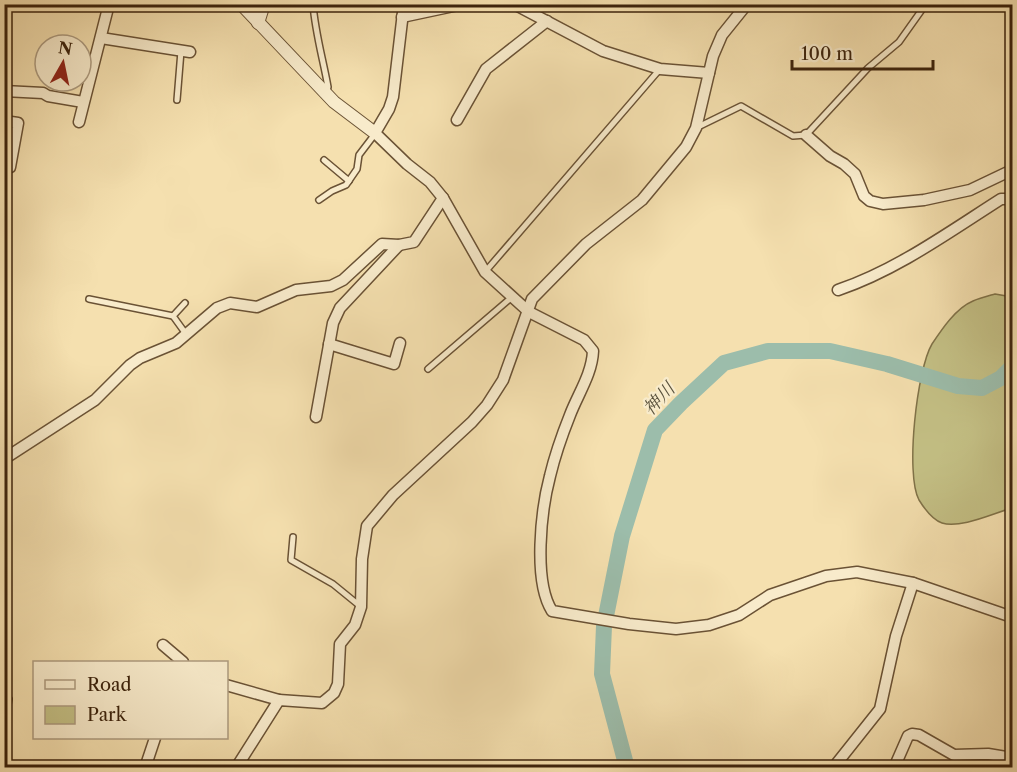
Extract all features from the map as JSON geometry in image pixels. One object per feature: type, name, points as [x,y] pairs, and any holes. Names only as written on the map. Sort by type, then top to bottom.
[{"type":"street","points":[[79,122],[109,4]]},
{"type":"street","points":[[241,4],[334,102],[375,133],[407,164],[423,175],[443,198],[485,272],[529,312],[584,340],[593,351],[593,360],[587,378],[570,414],[549,477],[543,524],[542,587],[552,611],[579,617],[676,629],[709,626],[739,615],[770,595],[826,576],[857,572],[913,583],[1012,617]]},
{"type":"street","points":[[258,23],[264,4]]},
{"type":"street","points":[[375,133],[393,97],[404,4]]},
{"type":"street","points":[[402,17],[464,4]]},
{"type":"street","points":[[514,4],[534,8],[547,21],[603,51],[660,69],[709,73]]},
{"type":"street","points":[[228,686],[279,699],[322,703],[334,693],[338,684],[340,644],[355,625],[362,607],[362,559],[367,526],[393,495],[472,422],[487,405],[503,380],[532,299],[586,244],[642,200],[686,147],[696,128],[713,56],[723,35],[747,4]]},
{"type":"street","points":[[457,120],[486,69],[547,21]]},
{"type":"street","points":[[101,38],[185,52]]},
{"type":"street","points":[[4,91],[43,93],[48,96],[83,102]]},
{"type":"street","points":[[4,121],[18,123],[10,167],[4,167]]},
{"type":"street","points":[[806,135],[855,174],[864,196],[870,201],[883,204],[924,200],[970,190],[1012,170]]},
{"type":"street","points":[[4,459],[95,400],[140,358],[176,343],[217,308],[230,303],[257,307],[296,290],[331,286],[343,280],[382,244],[399,245],[414,242],[443,198]]},
{"type":"street","points":[[838,290],[864,281],[912,256],[1002,199],[1012,199]]},
{"type":"street","points":[[316,417],[333,323],[340,308],[399,245]]},
{"type":"street","points":[[329,344],[394,364],[400,343]]},
{"type":"street","points":[[836,765],[880,709],[896,636],[913,583]]},
{"type":"street","points":[[163,645],[181,661]]},
{"type":"street","points":[[236,768],[279,699]]},
{"type":"street","points":[[894,768],[908,736],[912,734],[920,735],[954,755],[988,754],[1012,758]]},
{"type":"street","points":[[145,768],[155,739]]},
{"type":"lane","points":[[313,4],[314,23],[328,87],[326,94]]},
{"type":"lane","points":[[696,128],[741,106],[793,136],[806,135],[868,68],[899,42],[926,4]]},
{"type":"lane","points":[[177,100],[185,52]]},
{"type":"lane","points":[[485,272],[660,69]]},
{"type":"lane","points":[[319,200],[346,185],[357,169],[359,155],[375,133]]},
{"type":"lane","points":[[324,160],[349,181]]},
{"type":"lane","points":[[428,369],[512,297]]},
{"type":"lane","points":[[89,299],[173,316],[187,335]]},
{"type":"lane","points":[[173,316],[185,303]]},
{"type":"lane","points":[[293,537],[291,560],[333,584],[362,607]]},
{"type":"lane","points":[[4,692],[9,699],[4,726]]},
{"type":"green space","points":[[995,294],[1012,297],[1012,508],[977,520],[958,524],[942,523],[932,517],[923,507],[915,487],[913,446],[922,375],[932,344],[950,320],[967,304]]},
{"type":"waterway","name":"神川","points":[[627,768],[602,674],[604,626],[622,536],[655,430],[724,363],[768,351],[830,351],[887,364],[958,386],[982,388],[1001,378],[1012,367]]}]
